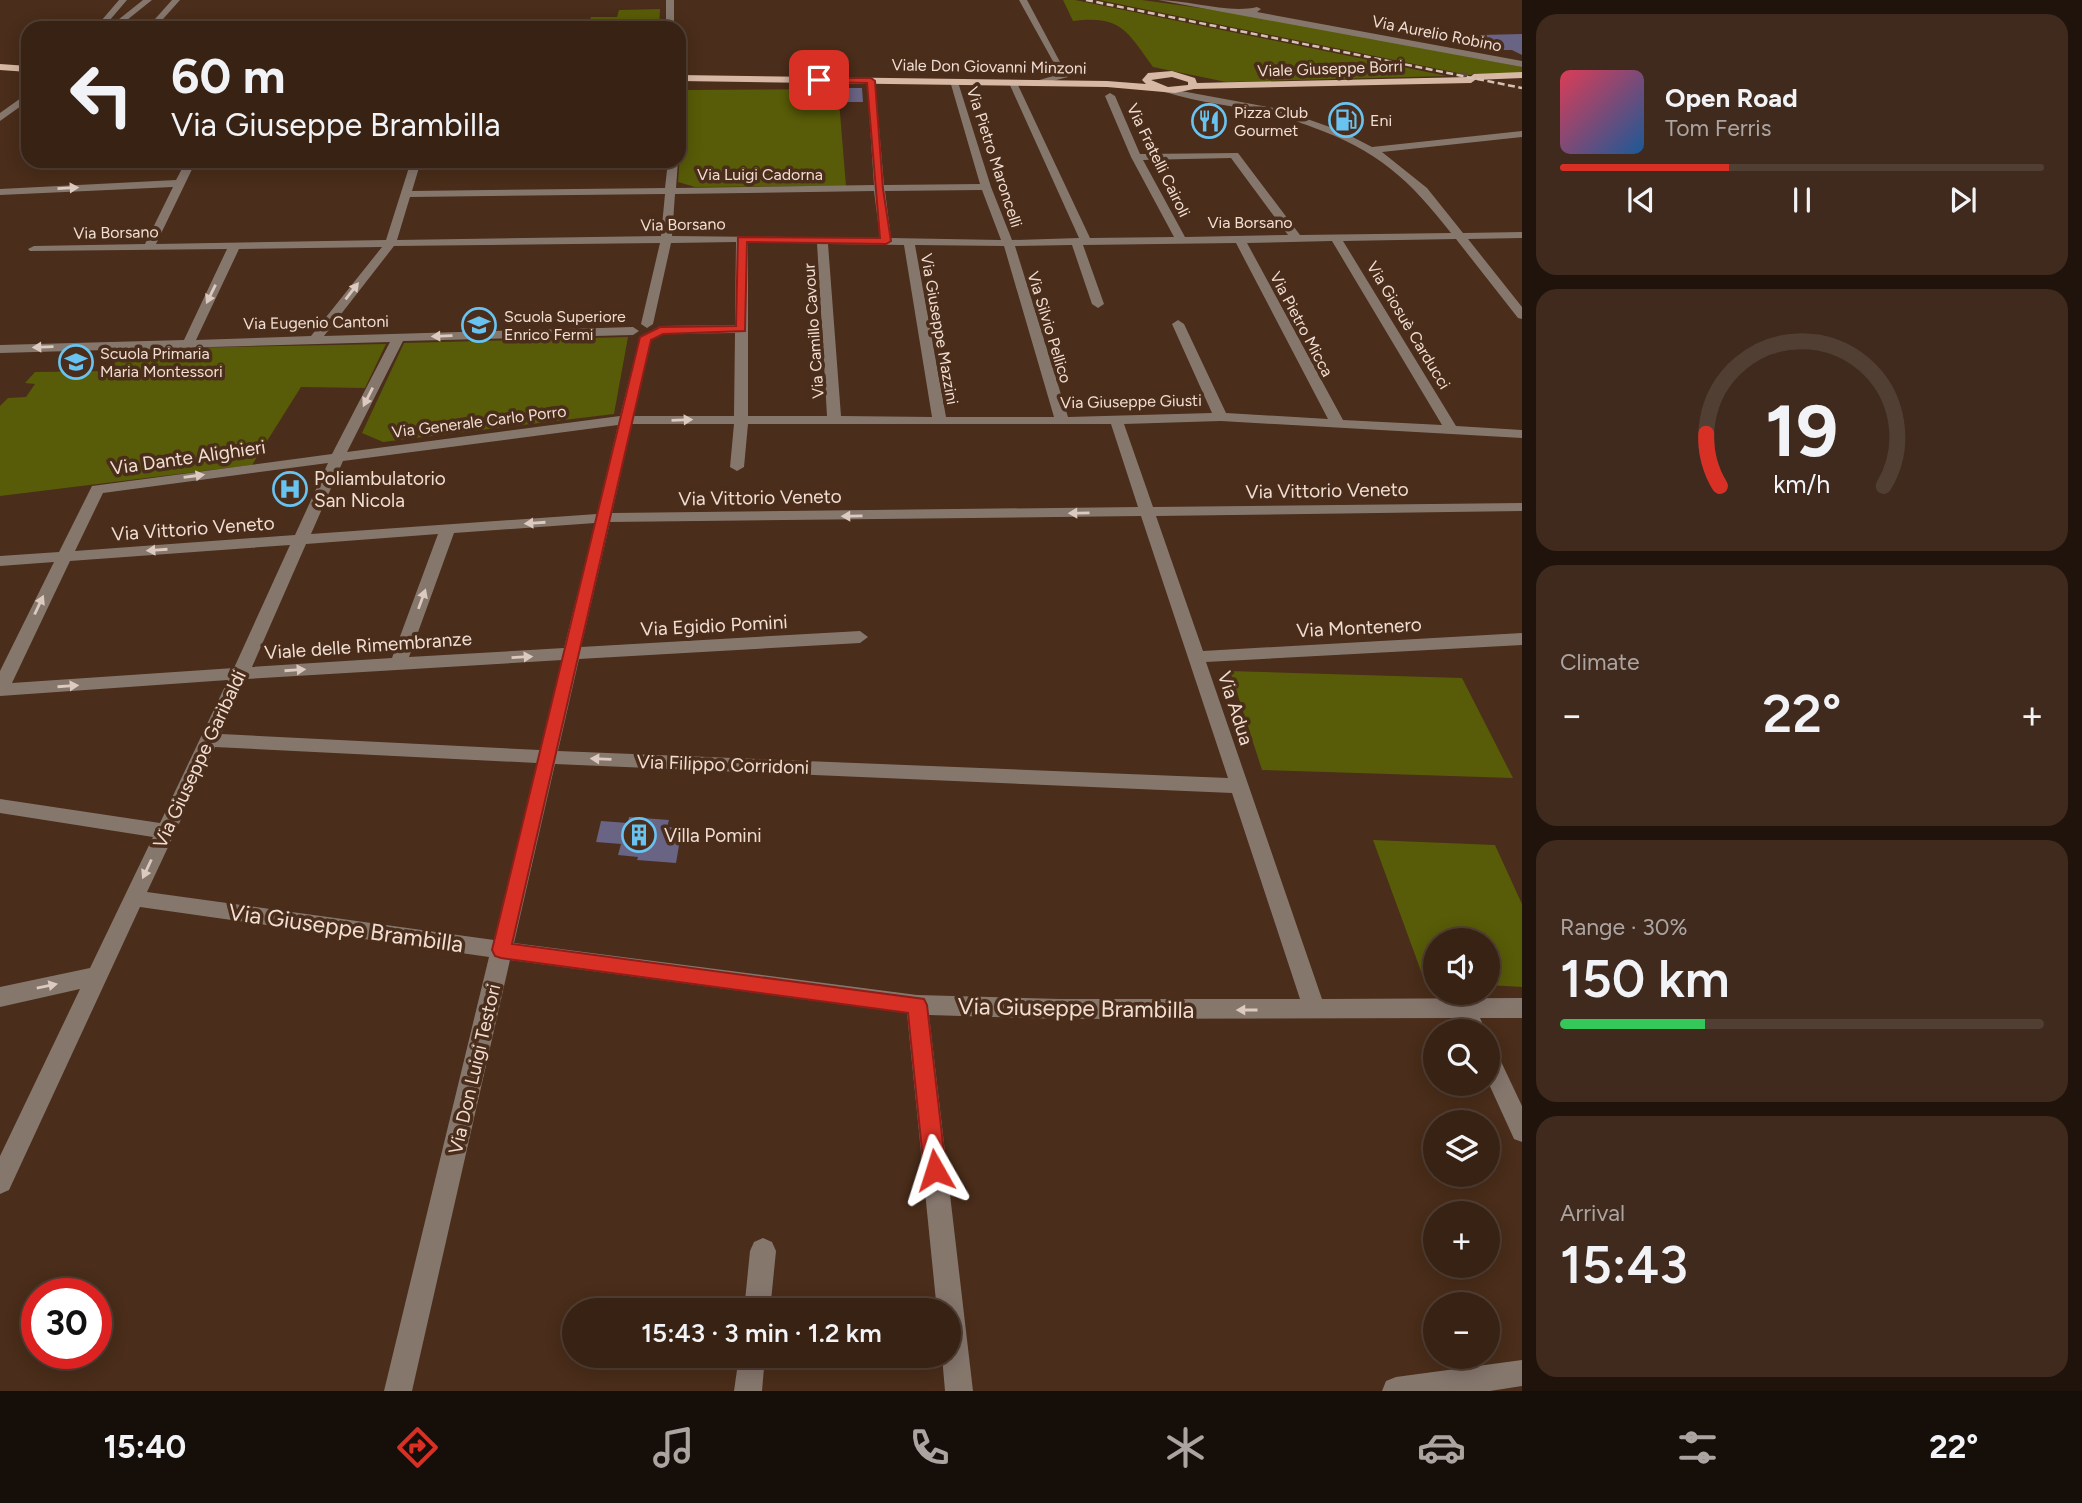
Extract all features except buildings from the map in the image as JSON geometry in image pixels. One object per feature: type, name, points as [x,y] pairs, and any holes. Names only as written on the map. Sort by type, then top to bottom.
[{"type":"main road","points":[[0,68],[21,70]]},
{"type":"main road","name":"Viale Don Giovanni Minzoni","points":[[1107,84],[1172,74],[1190,85]]},
{"type":"main road","name":"Viale Giuseppe Borri","points":[[1190,85],[1522,76]]},
{"type":"main road","name":"Viale Giuseppe Borri","points":[[1487,79],[1522,76]]},
{"type":"main road","name":"Viale Giuseppe Borri","points":[[1432,80],[1459,77]]},
{"type":"main road","name":"Viale Don Giovanni Minzoni","points":[[686,78],[1107,84],[1163,89]]},
{"type":"main road","points":[[1147,78],[1147,83],[1163,89],[1190,85]]},
{"type":"street","points":[[105,21],[123,0]]},
{"type":"street","points":[[121,21],[148,0]]},
{"type":"street","points":[[157,21],[176,0]]},
{"type":"street","points":[[670,0],[670,21]]},
{"type":"street","points":[[1023,0],[1066,75],[1032,83]]},
{"type":"street","name":"Via Aurelio Robino","points":[[1162,0],[1306,22],[1522,64]]},
{"type":"street","name":"Via Aurelio Robino","points":[[1246,12],[1270,7],[1306,22]]},
{"type":"street","points":[[871,81],[879,189],[886,241]]},
{"type":"street","name":"Via Pietro Maroncelli","points":[[954,81],[1006,243]]},
{"type":"street","points":[[1013,83],[1081,241],[1098,304]]},
{"type":"street","name":"Viale Don Giovanni Minzoni","points":[[1190,85],[1188,93],[1200,99]]},
{"type":"street","name":"Viale Don Giovanni Minzoni","points":[[1163,89],[1200,99],[1276,111],[1338,133],[1372,150],[1407,174],[1459,234],[1522,315]]},
{"type":"street","name":"Via Fratelli Cairoli","points":[[1110,96],[1136,157],[1180,238]]},
{"type":"street","points":[[0,118],[21,102]]},
{"type":"street","points":[[12,110],[21,110]]},
{"type":"street","points":[[1372,150],[1522,134]]},
{"type":"street","points":[[1136,157],[1234,155],[1296,238]]},
{"type":"street","points":[[149,247],[188,168]]},
{"type":"street","points":[[315,339],[390,244],[414,168]]},
{"type":"street","name":"Via Don Luigi Testori","points":[[398,1391],[549,757],[570,654],[647,330],[666,241],[672,168]]},
{"type":"street","points":[[0,192],[182,183]]},
{"type":"street","name":"Via Luigi Cadorna","points":[[407,194],[986,187]]},
{"type":"street","name":"Via Borsano","points":[[34,249],[741,239],[1006,243],[1180,238],[1522,235]]},
{"type":"street","name":"Via Pietro Micca","points":[[1239,238],[1338,424]]},
{"type":"street","name":"Via Giosuè Carducci","points":[[1336,238],[1452,431]]},
{"type":"street","points":[[737,467],[741,423],[741,239]]},
{"type":"street","name":"Via Camillo Cavour","points":[[822,240],[834,420]]},
{"type":"street","name":"Via Giuseppe Mazzini","points":[[909,242],[940,421]]},
{"type":"street","name":"Via Silvio Pellico","points":[[1006,243],[1011,250],[1062,421]]},
{"type":"street","points":[[188,342],[234,247]]},
{"type":"street","points":[[1178,324],[1221,417]]},
{"type":"street","name":"Via Eugenio Cantoni","points":[[0,349],[633,331],[637,326],[647,330]]},
{"type":"street","points":[[647,330],[656,326],[660,330],[741,329]]},
{"type":"street","name":"Via Giuseppe Garibaldi","points":[[0,1182],[95,976],[240,674],[338,456],[398,338]]},
{"type":"street","name":"Via Giuseppe Giusti","points":[[625,420],[1062,421],[1221,417],[1522,434]]},
{"type":"street","name":"Via Adua","points":[[1116,419],[1315,1010]]},
{"type":"street","name":"Via Generale Carlo Porro","points":[[338,456],[625,420]]},
{"type":"street","name":"Via Dante Alighieri","points":[[0,690],[97,489],[338,456]]},
{"type":"street","name":"Via Vittorio Veneto","points":[[0,561],[603,518],[1522,507]]},
{"type":"street","points":[[398,663],[448,529]]},
{"type":"street","name":"Via Egidio Pomini","points":[[570,654],[860,637]]},
{"type":"street","name":"Via Montenero","points":[[1198,657],[1522,639]]},
{"type":"street","name":"Viale delle Rimembranze","points":[[0,690],[570,654]]},
{"type":"street","name":"Via Filippo Corridoni","points":[[208,740],[1239,786]]},
{"type":"street","points":[[0,806],[165,831]]},
{"type":"street","name":"Via Giuseppe Brambilla","points":[[134,898],[917,1005],[1060,1009],[1522,1008]]},
{"type":"street","points":[[0,997],[95,976]]},
{"type":"street","points":[[917,1005],[959,1391]]},
{"type":"street","points":[[1464,1009],[1469,1019]]},
{"type":"street","points":[[1500,1084],[1522,1131]]},
{"type":"street","points":[[758,1298],[763,1251]]},
{"type":"street","points":[[748,1391],[751,1368]]},
{"type":"street","points":[[1396,1391],[1522,1373]]},
{"type":"shaded area","points":[[1063,0],[1075,0],[1447,76],[1226,82],[1153,67],[1121,28],[1102,21],[1073,21]]},
{"type":"shaded area","points":[[1099,0],[1142,0],[1251,15],[1522,67],[1522,73],[1468,75]]},
{"type":"shaded area","points":[[660,9],[659,21],[590,21],[591,17],[617,17],[619,10]]},
{"type":"shaded area","points":[[838,89],[846,186],[695,187],[678,182],[679,168],[686,168],[686,90]]},
{"type":"shaded area","points":[[628,337],[614,414],[383,442],[362,433],[404,343]]},
{"type":"shaded area","points":[[386,344],[365,388],[301,387],[252,465],[0,496],[0,406],[8,398],[26,397],[35,384],[25,383],[35,372],[109,371],[124,349]]},
{"type":"shaded area","points":[[1230,671],[1462,678],[1513,778],[1262,770]]},
{"type":"shaded area","points":[[1373,840],[1495,845],[1522,904],[1522,987],[1500,986],[1500,928],[1423,928],[1423,977]]},
{"type":"tunnel","points":[[1459,77],[1474,77]]},
{"type":"railway","points":[[1086,0],[1522,88]]},
{"type":"place","name":"Eni","points":[[1346,120]]},
{"type":"place","name":"Pizza Club Gourmet","points":[[1209,121]]},
{"type":"place","name":"Scuola Superiore Enrico Fermi","points":[[479,325]]},
{"type":"place","name":"Scuola Primaria Maria Montessori","points":[[76,362]]},
{"type":"place","name":"Poliambulatorio San Nicola","points":[[290,489]]},
{"type":"place","name":"Villa Pomini","points":[[639,835]]},
{"type":"route","points":[[819,80],[871,81],[879,189],[886,241],[741,239],[741,329],[660,330],[656,335],[646,337],[570,654],[549,757],[501,950],[917,1005],[935,1170]]}]
